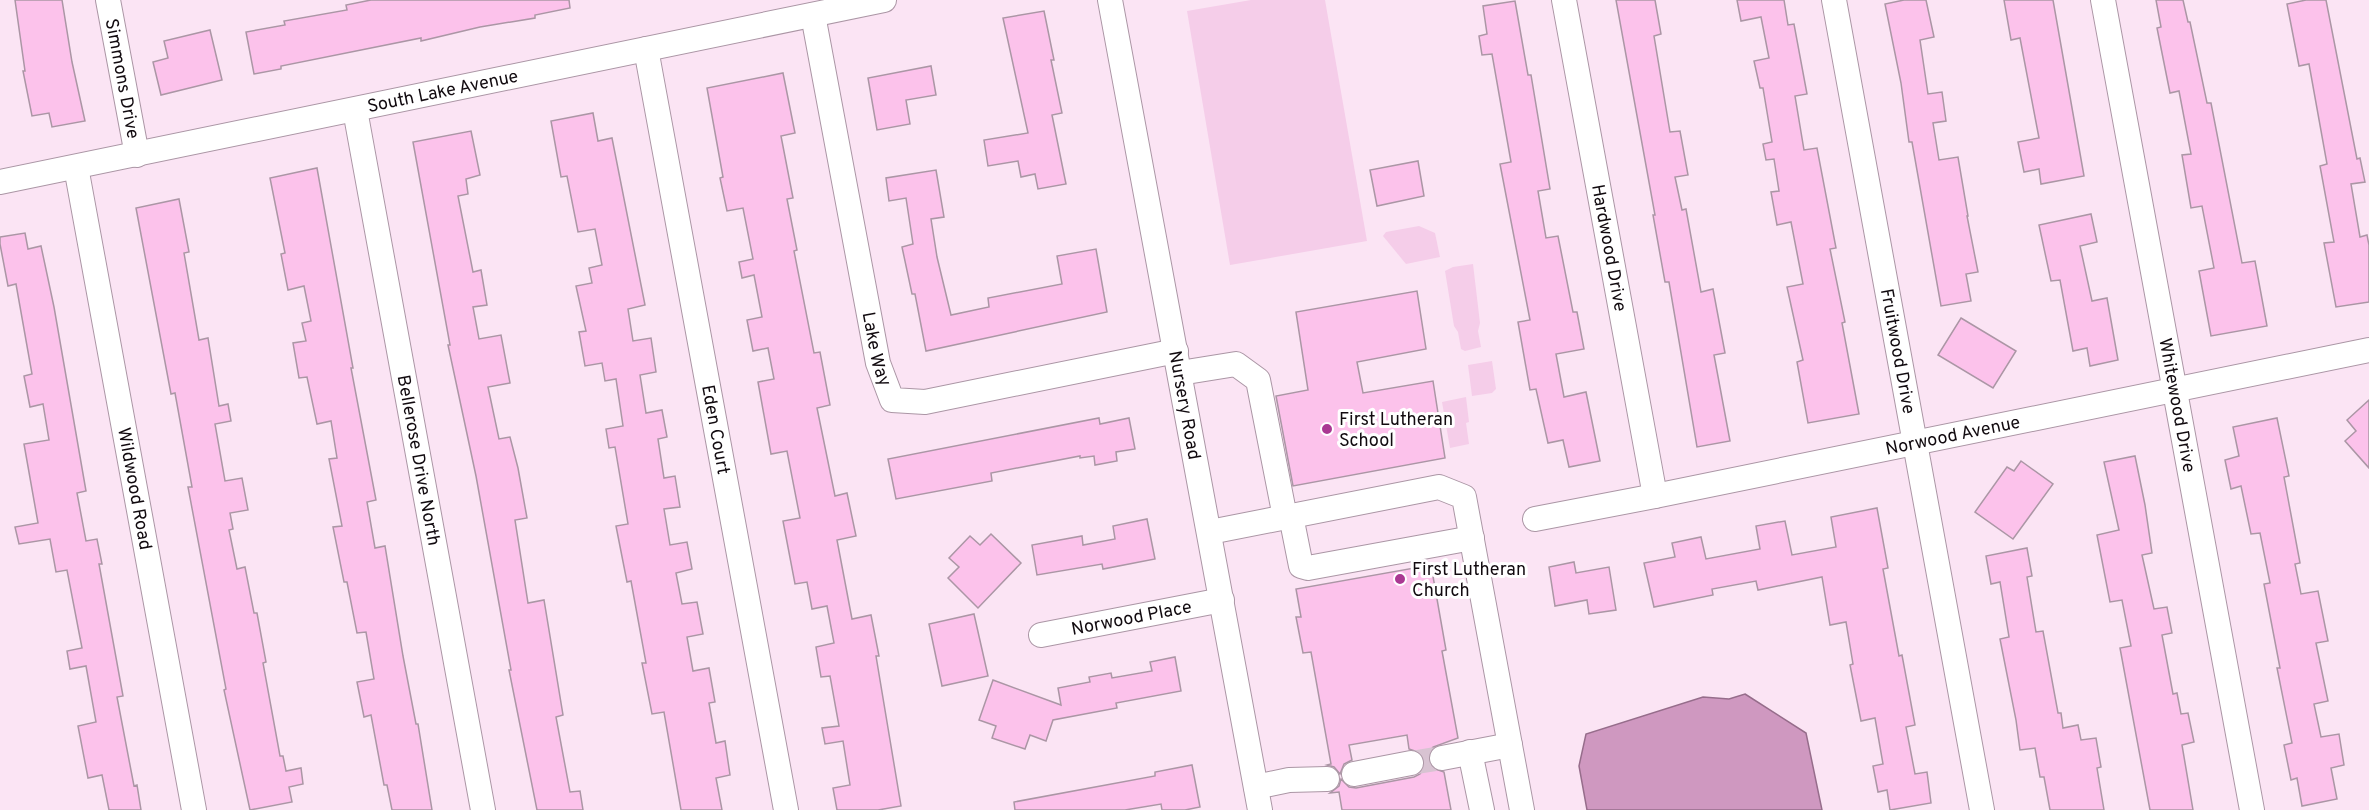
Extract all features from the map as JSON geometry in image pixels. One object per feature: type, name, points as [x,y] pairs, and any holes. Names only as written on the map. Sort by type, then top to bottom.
[{"type":"street","name":"Simmons Drive","points":[[108,0],[138,155]]},
{"type":"street","name":"South Lake Avenue","points":[[0,182],[884,0]]},
{"type":"street","name":"Nursery Road","points":[[1110,0],[1258,798]]},
{"type":"street","name":"Hardwood Drive","points":[[1564,0],[1654,496]]},
{"type":"street","name":"Fruitwood Drive","points":[[1834,0],[1982,810]]},
{"type":"street","name":"Whitewood Drive","points":[[2103,0],[2252,810]]},
{"type":"street","name":"Lake Way","points":[[813,15],[878,363],[892,400],[925,402],[1178,362]]},
{"type":"street","name":"Eden Court","points":[[646,49],[786,810]]},
{"type":"street","name":"Bellerose Drive North","points":[[355,110],[483,810]]},
{"type":"street","name":"Wildwood Road","points":[[76,167],[194,810]]},
{"type":"street","name":"Norwood Avenue","points":[[1535,519],[2369,350]]},
{"type":"street","points":[[1178,362],[1236,364],[1258,380],[1301,566],[1308,568],[1472,538]]},
{"type":"street","points":[[1210,532],[1438,488],[1464,496],[1522,810]]},
{"type":"street","name":"Norwood Place","points":[[1041,635],[1222,600]]},
{"type":"street","points":[[1442,758],[1510,745]]},
{"type":"street","points":[[1470,752],[1482,810]]},
{"type":"street","points":[[1354,774],[1411,763]]},
{"type":"street","points":[[1258,798],[1289,780],[1327,779]]},
{"type":"shaded area","points":[[1251,0],[1325,0],[1367,241],[1230,265],[1187,11]]},
{"type":"shaded area","points":[[1419,226],[1435,233],[1440,257],[1406,264],[1383,236],[1386,232]]},
{"type":"shaded area","points":[[1473,264],[1481,347],[1465,351],[1461,349],[1458,332],[1454,326],[1445,271],[1453,267]]},
{"type":"shaded area","points":[[1492,361],[1496,389],[1492,393],[1472,396],[1468,365]]},
{"type":"shaded area","points":[[1466,397],[1469,444],[1450,448],[1442,402]]},
{"type":"shaded area","points":[[1745,694],[1806,733],[1822,810],[1587,810],[1579,766],[1586,734],[1703,697],[1729,699]]},
{"type":"building","points":[[15,0],[62,0],[85,121],[52,127],[49,113],[32,116],[23,71],[25,71]]},
{"type":"building","points":[[371,0],[569,0],[570,8],[535,15],[535,18],[480,27],[421,41],[421,38],[281,66],[281,69],[254,74],[246,32],[285,25],[284,21],[347,10],[346,5]]},
{"type":"building","points":[[1616,0],[1655,0],[1661,34],[1654,36],[1670,132],[1680,131],[1688,175],[1675,177],[1682,210],[1686,209],[1701,292],[1713,289],[1725,353],[1714,355],[1730,441],[1697,447],[1669,282],[1665,282]]},
{"type":"building","points":[[1737,0],[1784,0],[1788,25],[1794,24],[1807,94],[1795,96],[1804,150],[1817,148],[1836,248],[1830,249],[1845,322],[1842,323],[1859,414],[1808,423],[1797,362],[1803,360],[1787,287],[1803,284],[1791,222],[1777,225],[1771,192],[1779,191],[1774,159],[1766,160],[1763,144],[1772,142],[1763,88],[1760,88],[1754,61],[1769,58],[1761,17],[1741,21]]},
{"type":"building","points":[[1904,0],[1926,0],[1934,37],[1920,40],[1928,94],[1942,92],[1946,121],[1933,123],[1939,160],[1958,157],[1978,272],[1966,274],[1971,301],[1941,306],[1885,4]]},
{"type":"building","points":[[2004,0],[2053,0],[2084,176],[2041,184],[2039,169],[2024,172],[2018,142],[2039,138],[2020,38],[2011,40]]},
{"type":"building","points":[[2156,0],[2183,0],[2188,22],[2190,22],[2207,103],[2211,103],[2242,263],[2255,261],[2267,326],[2211,336],[2199,271],[2214,268],[2202,206],[2191,208],[2182,155],[2191,154],[2179,91],[2170,93],[2157,28],[2161,27]]},
{"type":"building","points":[[2306,0],[2326,0],[2357,159],[2360,158],[2365,182],[2351,184],[2360,237],[2367,235],[2369,245],[2369,302],[2336,307],[2324,243],[2334,242],[2320,166],[2327,164],[2309,64],[2299,66],[2287,4]]},
{"type":"building","points":[[1515,1],[1528,75],[1531,75],[1550,189],[1538,191],[1546,238],[1558,236],[1573,312],[1577,312],[1584,349],[1556,354],[1564,397],[1586,392],[1600,461],[1569,467],[1563,440],[1548,443],[1536,389],[1530,390],[1518,322],[1530,320],[1500,164],[1511,162],[1492,54],[1482,55],[1479,36],[1487,34],[1483,6]]},
{"type":"building","points":[[1044,11],[1062,113],[1052,115],[1066,184],[1038,189],[1035,174],[1021,177],[1018,161],[988,166],[984,140],[1028,133],[1003,18]]},
{"type":"building","points":[[210,30],[222,80],[161,95],[153,62],[168,58],[164,41]]},
{"type":"building","points":[[931,66],[936,95],[906,100],[910,124],[877,130],[868,78]]},
{"type":"building","points":[[783,73],[795,133],[781,136],[793,198],[787,199],[797,250],[794,251],[814,353],[820,352],[830,405],[817,408],[835,496],[847,493],[856,536],[837,540],[852,619],[871,615],[901,806],[878,810],[837,810],[833,788],[850,785],[843,741],[825,744],[822,728],[839,726],[830,676],[821,677],[816,647],[834,643],[827,606],[812,609],[807,582],[795,584],[783,521],[800,518],[787,451],[771,454],[758,382],[774,379],[768,348],[753,351],[747,320],[762,317],[754,275],[742,278],[739,262],[753,259],[743,208],[727,211],[707,88]]},
{"type":"building","points":[[593,113],[598,141],[612,138],[645,305],[628,309],[633,341],[651,338],[656,372],[640,375],[646,413],[662,410],[667,437],[658,439],[664,478],[675,476],[680,507],[664,509],[670,545],[687,542],[692,569],[676,573],[682,604],[697,602],[703,634],[687,637],[693,671],[709,668],[715,702],[709,703],[716,743],[725,741],[730,775],[716,778],[722,810],[681,810],[664,712],[652,714],[642,663],[646,663],[631,581],[627,582],[616,526],[628,524],[615,447],[609,448],[606,429],[623,426],[616,379],[605,381],[602,363],[585,366],[579,332],[586,331],[576,286],[592,283],[589,268],[602,265],[595,229],[578,232],[567,176],[561,177],[551,121]]},
{"type":"building","points":[[471,131],[480,175],[466,179],[468,194],[458,196],[473,272],[481,270],[487,305],[473,307],[479,339],[501,335],[510,383],[488,387],[499,439],[510,437],[518,468],[527,518],[515,520],[528,603],[544,600],[563,715],[556,717],[570,792],[580,791],[583,810],[537,810],[509,670],[511,670],[476,476],[448,345],[450,345],[413,142]]},
{"type":"building","points":[[1418,161],[1424,196],[1377,206],[1370,170]]},
{"type":"building","points":[[317,168],[376,500],[367,502],[375,548],[385,546],[432,810],[392,810],[387,785],[384,785],[371,715],[364,717],[357,682],[374,679],[366,632],[357,633],[333,527],[342,526],[329,459],[337,458],[331,421],[317,424],[307,377],[299,378],[293,343],[306,341],[302,323],[311,321],[304,286],[288,290],[281,254],[285,253],[270,178]]},
{"type":"building","points":[[936,170],[944,217],[931,219],[937,257],[951,315],[989,307],[988,298],[1062,284],[1057,256],[1096,249],[1107,312],[926,351],[915,294],[912,294],[902,247],[913,244],[906,198],[889,201],[886,178]]},
{"type":"building","points":[[179,199],[189,252],[184,253],[199,340],[208,338],[219,406],[228,404],[231,421],[215,424],[225,481],[242,478],[248,510],[230,513],[233,529],[229,530],[237,569],[245,567],[254,613],[257,613],[266,662],[263,663],[280,756],[283,756],[286,771],[301,768],[303,784],[289,787],[292,802],[250,810],[224,690],[226,689],[188,487],[192,487],[175,393],[171,394],[136,208]]},
{"type":"building","points":[[2091,214],[2097,242],[2080,246],[2092,301],[2107,298],[2118,360],[2090,366],[2087,348],[2073,351],[2060,280],[2051,281],[2039,225]]},
{"type":"building","points":[[25,233],[28,249],[41,246],[54,307],[86,491],[77,493],[86,541],[97,539],[102,564],[99,564],[123,696],[117,697],[134,786],[137,785],[141,810],[109,810],[102,775],[88,778],[78,726],[96,722],[86,666],[70,669],[67,651],[82,648],[67,570],[56,572],[50,539],[19,544],[15,527],[38,523],[24,444],[49,440],[43,404],[30,407],[24,376],[32,374],[16,284],[8,286],[0,244],[0,237]]},
{"type":"building","points":[[1417,291],[1426,349],[1357,362],[1363,393],[1433,381],[1445,458],[1293,486],[1276,396],[1308,390],[1296,312]]},
{"type":"building","points":[[1961,318],[2016,351],[1993,388],[1938,355]]},
{"type":"building","points":[[2369,400],[2369,468],[2345,441],[2356,431],[2347,420]]},
{"type":"building","points":[[1099,418],[1100,424],[1129,418],[1135,449],[1116,452],[1117,461],[1095,465],[1094,456],[1080,458],[1080,456],[991,473],[992,481],[896,499],[888,459]]},
{"type":"building","points":[[2277,418],[2289,476],[2284,477],[2300,563],[2295,564],[2301,594],[2318,591],[2328,641],[2316,643],[2328,701],[2314,704],[2321,737],[2339,734],[2344,765],[2331,768],[2337,799],[2302,806],[2297,778],[2291,780],[2284,745],[2292,743],[2264,584],[2270,583],[2260,533],[2251,534],[2241,486],[2231,489],[2225,460],[2239,456],[2233,427]]},
{"type":"building","points":[[2135,456],[2152,553],[2142,555],[2154,609],[2167,607],[2172,633],[2162,635],[2173,694],[2177,693],[2181,714],[2188,713],[2194,742],[2182,745],[2193,810],[2150,810],[2120,648],[2131,646],[2122,600],[2110,602],[2097,535],[2119,530],[2104,462]]},
{"type":"building","points":[[2021,461],[2053,484],[2013,539],[1975,512],[2007,467],[2014,471]]},
{"type":"building","points":[[1877,508],[1888,568],[1883,569],[1899,656],[1902,655],[1915,725],[1906,727],[1915,774],[1927,772],[1931,803],[1890,810],[1887,790],[1878,792],[1873,766],[1883,764],[1875,718],[1861,721],[1850,665],[1853,664],[1846,622],[1830,625],[1822,577],[1758,590],[1756,581],[1712,589],[1713,595],[1654,607],[1644,563],[1675,557],[1672,543],[1701,537],[1706,559],[1760,549],[1756,526],[1785,521],[1792,555],[1836,547],[1831,517]]},
{"type":"building","points":[[1147,519],[1155,559],[1103,569],[1102,564],[1037,575],[1032,545],[1082,536],[1083,545],[1115,539],[1113,526]]},
{"type":"building","points":[[991,534],[1021,563],[978,608],[948,578],[959,567],[949,558],[970,536],[980,545]]},
{"type":"building","points":[[2027,548],[2032,576],[2027,577],[2036,632],[2043,631],[2058,713],[2061,713],[2063,728],[2078,725],[2081,740],[2096,738],[2101,767],[2097,768],[2104,810],[2050,810],[2044,777],[2040,777],[2035,748],[2020,750],[2000,639],[2009,637],[2000,582],[1991,584],[1986,556]]},
{"type":"building","points":[[1574,562],[1576,573],[1609,567],[1616,610],[1589,614],[1587,600],[1555,606],[1549,567]]},
{"type":"building","points":[[1431,565],[1446,650],[1442,651],[1458,738],[1433,747],[1428,760],[1432,768],[1444,772],[1451,810],[1342,810],[1339,792],[1330,793],[1339,786],[1341,779],[1349,787],[1356,788],[1414,777],[1424,768],[1425,760],[1421,753],[1409,749],[1407,735],[1349,745],[1352,760],[1344,764],[1340,774],[1334,767],[1327,765],[1331,764],[1311,652],[1303,653],[1296,617],[1301,617],[1296,589]]},
{"type":"building","points":[[974,614],[988,676],[942,686],[929,624]]},
{"type":"building","points":[[1175,657],[1181,691],[1116,703],[1117,708],[1053,720],[1046,741],[1030,735],[1025,749],[992,738],[996,726],[979,720],[993,680],[1061,705],[1058,688],[1090,682],[1089,677],[1111,673],[1112,678],[1152,671],[1150,662]]},
{"type":"building","points":[[1192,765],[1200,807],[1185,810],[1162,810],[1161,804],[1125,810],[1015,810],[1014,802],[1155,776],[1155,772]]},
{"type":"tunnel","points":[[1411,763],[1442,758]]},
{"type":"place","name":"First Lutheran School","points":[[1327,429]]},
{"type":"place","name":"First Lutheran Church","points":[[1400,579]]}]
